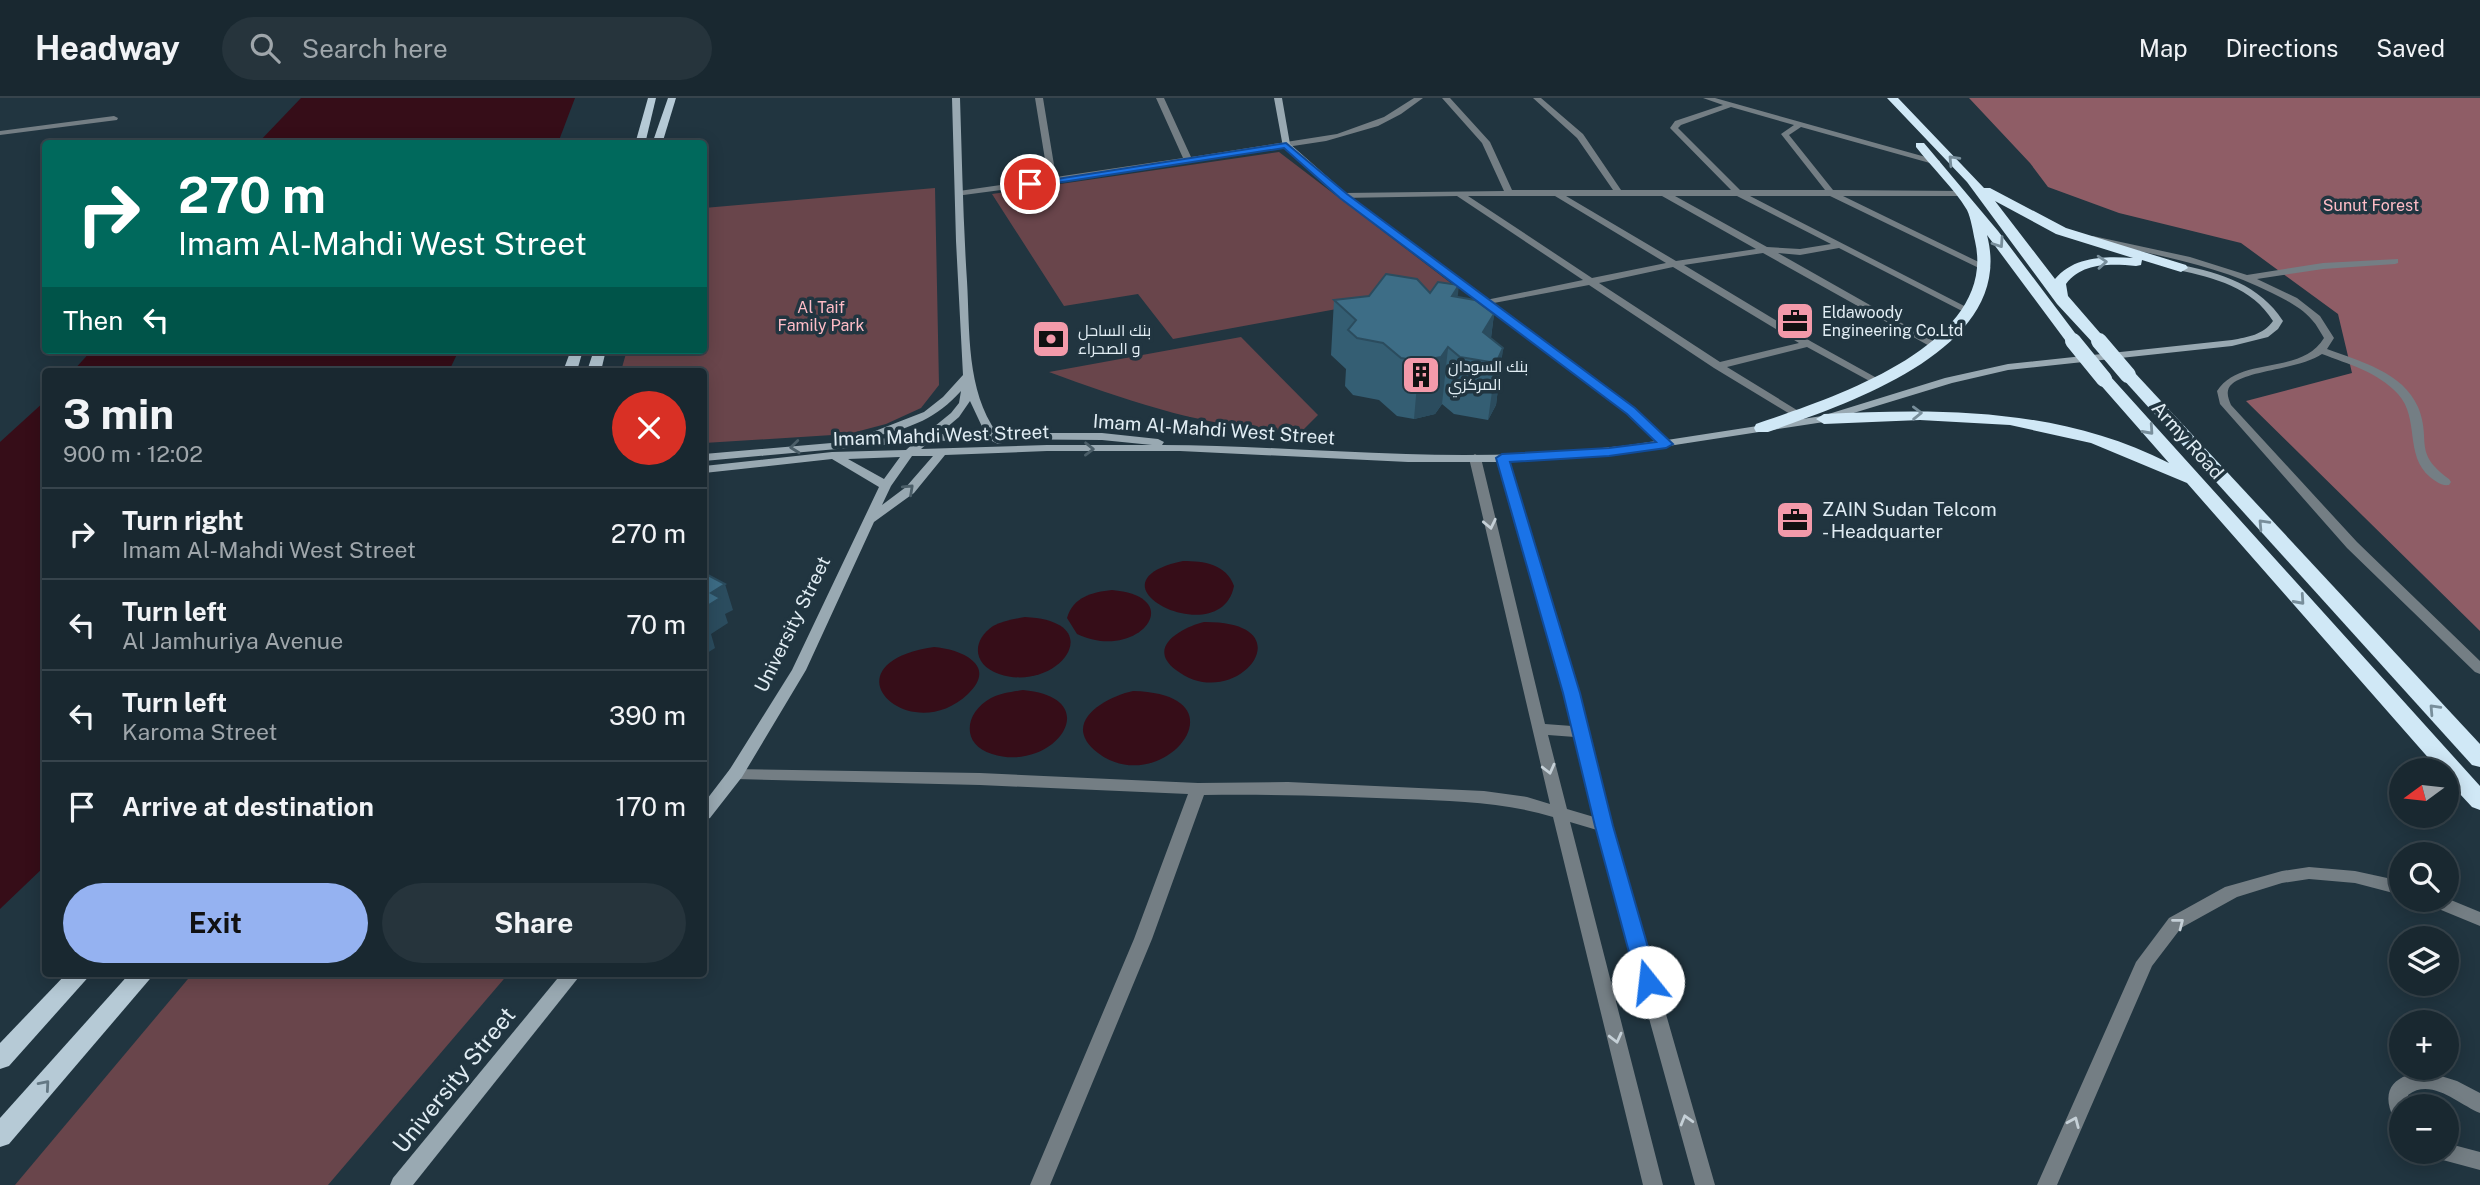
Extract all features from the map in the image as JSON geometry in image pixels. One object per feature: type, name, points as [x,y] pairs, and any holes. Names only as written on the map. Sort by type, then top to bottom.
[{"type":"highway","name":"Army Road","points":[[1875,98],[1937,163],[2104,379],[2480,801]]},
{"type":"highway","name":"Army Road","points":[[1892,98],[1975,184],[2063,301],[2128,375],[2480,759]]},
{"type":"highway","points":[[1975,184],[2036,219],[2083,239],[2181,268]]},
{"type":"highway","points":[[1762,428],[1879,382],[1946,337],[1969,311],[1979,292],[1986,268],[1974,210]]},
{"type":"highway","points":[[2063,301],[2059,284],[2065,274],[2089,263],[2126,261],[2181,268]]},
{"type":"highway","points":[[1824,419],[1944,413],[2019,420],[2112,444],[2199,486]]},
{"type":"main road","points":[[641,139],[652,98]]},
{"type":"main road","points":[[658,140],[671,98]]},
{"type":"main road","name":"University Street","points":[[707,810],[736,773],[799,670],[885,486],[909,453],[955,415],[964,404],[969,378],[956,98]]},
{"type":"main road","points":[[1278,98],[1286,145],[1344,196],[1631,411],[1666,444]]},
{"type":"main road","points":[[641,139],[660,131]]},
{"type":"main road","name":"Imam Al-Mahdi West Street","points":[[707,457],[847,442],[992,435],[1101,437],[1156,441],[1180,448],[1295,454],[1502,458],[1609,452],[1824,419],[1979,372],[2038,362],[2232,342],[2263,336],[2276,327],[2278,321],[2275,315],[2250,293],[2225,280],[2181,268]]},
{"type":"main road","points":[[847,442],[931,415],[969,378]]},
{"type":"main road","name":"University Street","points":[[969,378],[992,435]]},
{"type":"main road","points":[[992,435],[1011,449]]},
{"type":"main road","name":"Imam Mahdi West Street","points":[[707,469],[832,456],[1011,449],[1180,448]]},
{"type":"main road","name":"University Street","points":[[870,520],[910,490],[943,452]]},
{"type":"main road","points":[[832,456],[859,468],[885,486]]},
{"type":"main road","points":[[0,1059],[77,977]]},
{"type":"main road","points":[[0,1136],[140,977]]},
{"type":"main road","name":"University Street","points":[[400,1185],[570,977]]},
{"type":"street","points":[[1039,98],[1053,181]]},
{"type":"street","points":[[1160,98],[1188,160]]},
{"type":"street","points":[[959,194],[1355,133],[1388,118],[1419,98]]},
{"type":"street","points":[[1446,98],[1486,142],[1509,193]]},
{"type":"street","points":[[1537,98],[1580,135],[1619,193]]},
{"type":"street","points":[[1707,98],[1937,163]]},
{"type":"street","points":[[1729,104],[1678,123],[1674,128],[1737,192],[1969,311]]},
{"type":"street","points":[[0,133],[114,118]]},
{"type":"street","points":[[1799,125],[1785,134],[1831,193],[1986,268]]},
{"type":"street","points":[[1344,196],[1509,193],[1961,193]]},
{"type":"street","points":[[1557,193],[1808,344],[1879,382]]},
{"type":"street","points":[[1663,193],[1933,345]]},
{"type":"street","points":[[1459,194],[1718,366],[1799,415]]},
{"type":"street","points":[[2083,239],[2129,246],[2247,278],[2292,298],[2316,317],[2329,338],[2322,351],[2291,364],[2239,376],[2223,387],[2221,392],[2226,406],[2352,545],[2480,670]]},
{"type":"street","points":[[1486,303],[1675,264],[1765,250],[1800,253],[1840,245]]},
{"type":"street","points":[[2247,278],[2323,265],[2395,261]]},
{"type":"street","points":[[1718,366],[1808,344]]},
{"type":"street","points":[[2322,351],[2372,371],[2398,388],[2409,401],[2415,415],[2422,458],[2445,482]]},
{"type":"street","points":[[1475,458],[1539,729],[1653,1185]]},
{"type":"street","points":[[1502,458],[1581,732],[1604,826],[1705,1185]]},
{"type":"street","points":[[1539,729],[1581,732]]},
{"type":"street","points":[[736,773],[980,779],[1198,789],[1288,788],[1484,797],[1527,803],[1604,826]]},
{"type":"street","points":[[1040,1185],[1088,1074],[1184,833],[1198,789]]},
{"type":"street","points":[[2047,1185],[2145,962],[2175,923],[2231,892],[2282,877],[2309,873],[2355,877],[2389,885]]},
{"type":"street","points":[[2459,910],[2480,919]]},
{"type":"street","points":[[2398,1094],[2405,1083],[2417,1080],[2450,1086],[2480,1104]]},
{"type":"street","points":[[2459,1156],[2480,1162]]},
{"type":"green space","name":"Sunut Forest","points":[[1969,98],[2480,98],[2480,631],[2246,401],[2352,373],[2338,314],[2241,243],[2119,213],[2048,187],[2030,163]]},
{"type":"green space","points":[[1279,152],[1456,287],[1173,339],[1138,294],[1064,306],[992,194]]},
{"type":"green space","name":"Al Taif Family Park","points":[[935,188],[939,385],[921,408],[886,424],[848,434],[707,443],[707,368],[622,368],[626,354],[707,354],[707,208]]},
{"type":"green space","points":[[1241,337],[1318,415],[1302,431],[1237,426],[1173,413],[1049,372]]},
{"type":"green space","points":[[190,977],[506,977],[328,1185],[15,1185]]},
{"type":"shaded area","points":[[301,98],[575,98],[559,140],[261,140]]},
{"type":"shaded area","points":[[88,354],[457,354],[450,368],[76,368]]},
{"type":"shaded area","points":[[42,404],[42,869],[0,909],[0,442]]},
{"type":"shaded area","points":[[1183,561],[1206,563],[1226,573],[1234,586],[1224,605],[1206,614],[1184,614],[1164,607],[1150,597],[1145,584],[1155,571]]},
{"type":"shaded area","points":[[1112,590],[1135,595],[1148,604],[1151,615],[1146,625],[1135,635],[1119,640],[1099,641],[1077,634],[1067,618],[1074,605],[1091,594]]},
{"type":"shaded area","points":[[1025,617],[1051,621],[1066,630],[1071,642],[1067,654],[1056,666],[1040,674],[1021,677],[990,670],[980,659],[978,645],[981,639],[993,626]]},
{"type":"shaded area","points":[[1204,622],[1236,626],[1253,636],[1258,649],[1252,663],[1239,675],[1220,682],[1199,681],[1176,670],[1167,662],[1164,654],[1170,639],[1186,628]]},
{"type":"shaded area","points":[[934,647],[964,655],[978,667],[977,684],[968,694],[945,709],[922,713],[902,708],[887,698],[880,684],[883,669],[901,656]]},
{"type":"shaded area","points":[[1023,690],[1049,696],[1063,706],[1067,719],[1063,732],[1051,745],[1035,754],[1014,757],[992,754],[982,749],[971,736],[971,719],[976,711],[991,698]]},
{"type":"shaded area","points":[[1133,691],[1168,696],[1186,709],[1190,725],[1183,741],[1168,755],[1146,764],[1122,764],[1098,753],[1087,742],[1083,731],[1090,713],[1099,705]]},
{"type":"building","points":[[1386,274],[1417,279],[1430,293],[1438,282],[1459,285],[1452,296],[1475,300],[1494,314],[1483,332],[1503,348],[1496,363],[1460,357],[1448,347],[1441,357],[1419,361],[1401,358],[1383,343],[1357,338],[1348,330],[1356,320],[1334,300],[1369,296]]},
{"type":"building","points":[[707,575],[725,584],[711,593],[720,598],[707,606]]},
{"type":"place","name":"Eldawoody Engineering Co.Ltd","points":[[1795,321]]},
{"type":"place","name":"بنك الساحل و الصحراء","points":[[1051,339]]},
{"type":"place","name":"بنك السودان المركزي","points":[[1421,375]]},
{"type":"place","name":"ZAIN Sudan Telcom - Headquarter","points":[[1795,520]]},
{"type":"route","points":[[1030,184],[1286,145],[1344,196],[1631,411],[1666,444],[1609,452],[1502,458],[1572,693],[1604,826],[1648,982]]}]
